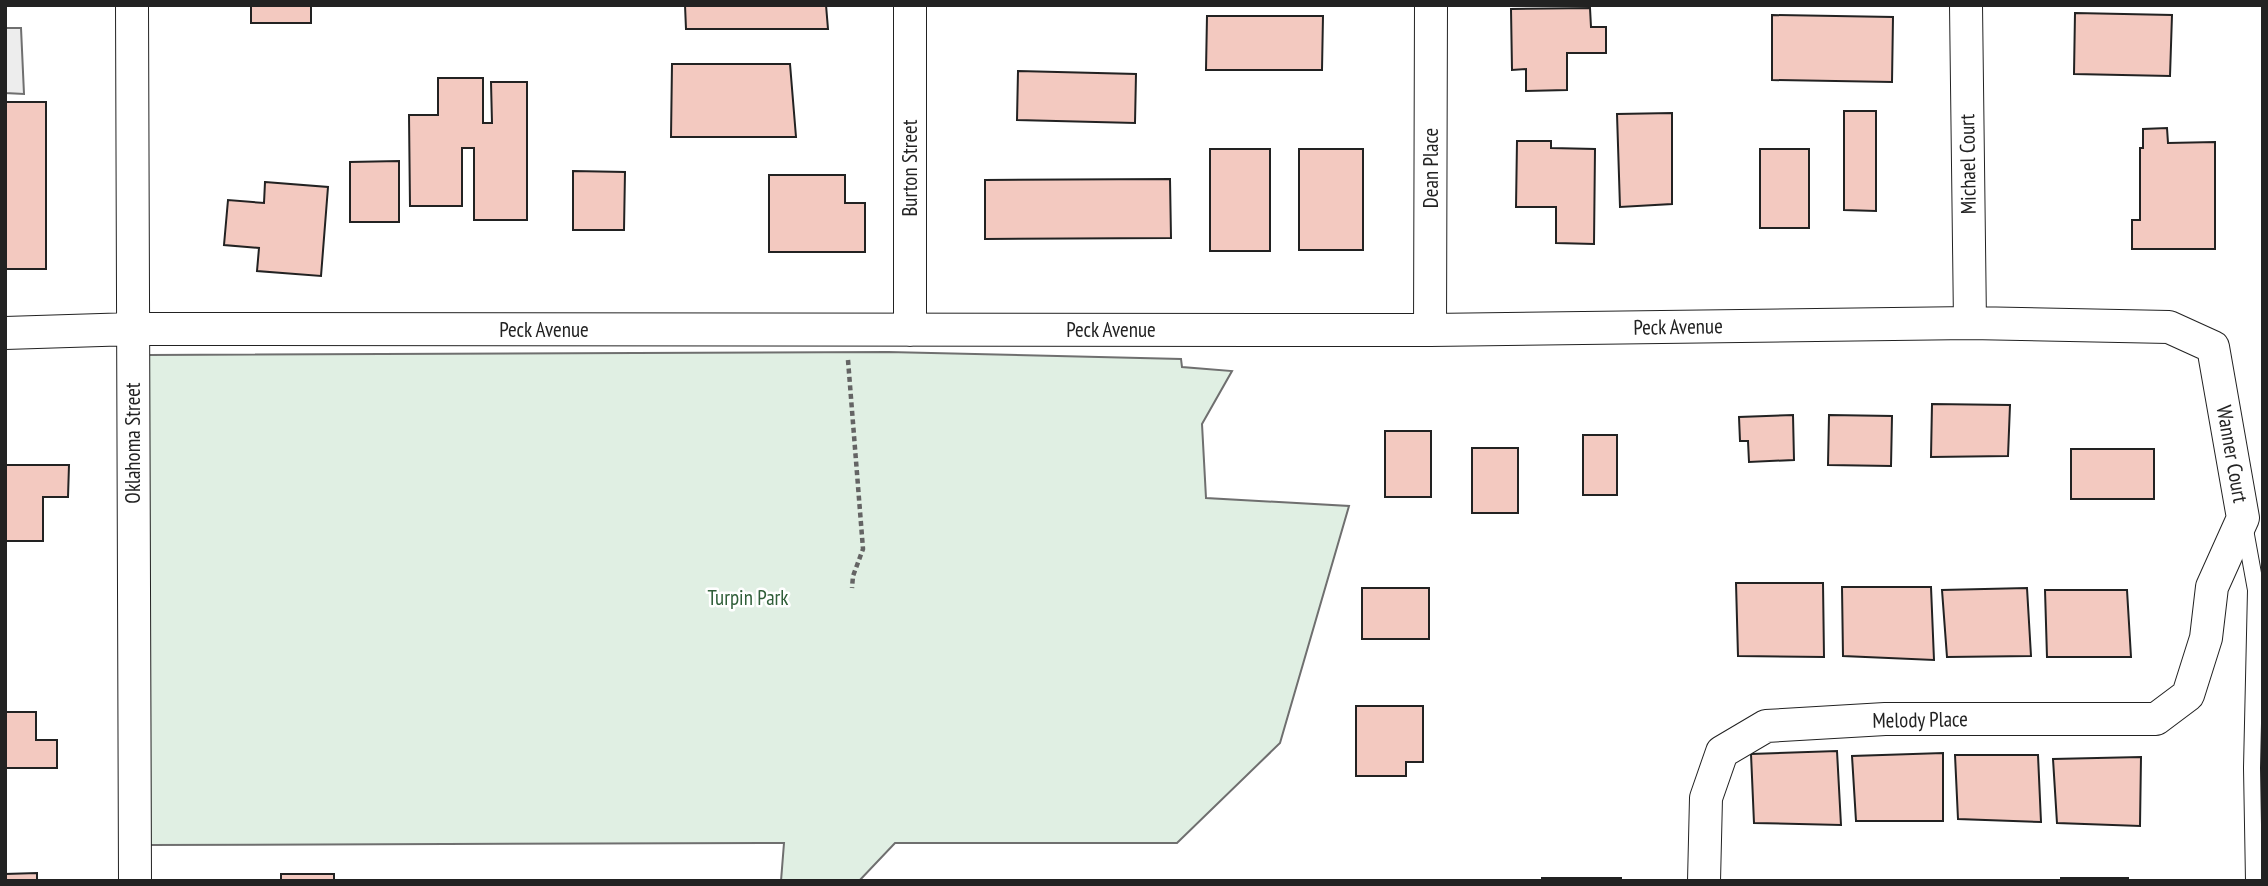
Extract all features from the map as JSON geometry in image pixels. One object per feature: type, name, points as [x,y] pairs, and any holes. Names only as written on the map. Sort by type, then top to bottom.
[{"type":"street","name":"Oklahoma Street","points":[[132,5],[135,881]]},
{"type":"street","name":"Burton Street","points":[[910,5],[911,330]]},
{"type":"street","name":"Dean Place","points":[[1430,330],[1432,5]]},
{"type":"street","name":"Michael Court","points":[[1966,5],[1970,323]]},
{"type":"street","name":"Peck Avenue","points":[[5,333],[133,329],[1430,330],[1970,323],[2169,327],[2213,347]]},
{"type":"street","name":"Wanner Court","points":[[2206,638],[2212,587],[2243,518],[2213,347]]},
{"type":"street","name":"Melody Place","points":[[1704,881],[1706,798],[1722,752],[1766,726],[1885,719],[2156,719],[2188,695],[2206,638]]},
{"type":"lane","points":[[2243,518],[2256,590],[2252,768],[2254,881]]},
{"type":"path","points":[[847,356],[863,549],[853,576],[852,588]]},
{"type":"green space","name":"Turpin Park","points":[[888,352],[1181,359],[1182,367],[1232,371],[1202,424],[1206,498],[1349,506],[1280,743],[1177,843],[895,843],[859,881],[781,881],[784,843],[147,845],[149,355]]},
{"type":"shaded area","points":[[5,28],[21,28],[24,94],[5,93]]},
{"type":"building","points":[[251,5],[311,5],[311,23],[251,23]]},
{"type":"building","points":[[685,5],[826,5],[828,29],[686,29]]},
{"type":"building","points":[[1590,8],[1591,27],[1606,27],[1606,53],[1567,53],[1567,90],[1526,91],[1526,69],[1512,70],[1511,9]]},
{"type":"building","points":[[2075,13],[2172,15],[2170,76],[2074,74]]},
{"type":"building","points":[[1772,15],[1893,17],[1892,82],[1772,80]]},
{"type":"building","points":[[1207,16],[1323,16],[1322,70],[1206,70]]},
{"type":"building","points":[[672,64],[790,64],[796,137],[671,137]]},
{"type":"building","points":[[1018,71],[1136,74],[1135,123],[1017,120]]},
{"type":"building","points":[[438,78],[483,78],[483,123],[492,123],[491,82],[527,82],[527,220],[474,220],[474,148],[462,148],[462,206],[410,206],[409,115],[438,115]]},
{"type":"building","points":[[5,102],[46,102],[46,269],[5,269]]},
{"type":"building","points":[[1844,111],[1876,111],[1876,211],[1844,210]]},
{"type":"building","points":[[1672,113],[1672,204],[1620,207],[1617,114]]},
{"type":"building","points":[[2167,128],[2168,143],[2215,142],[2215,249],[2132,249],[2132,220],[2140,220],[2140,148],[2143,148],[2143,129]]},
{"type":"building","points":[[1517,141],[1551,141],[1551,148],[1595,149],[1594,244],[1556,243],[1556,207],[1516,207]]},
{"type":"building","points":[[1210,149],[1270,149],[1270,251],[1210,251]]},
{"type":"building","points":[[1299,149],[1363,149],[1363,250],[1299,250]]},
{"type":"building","points":[[1760,149],[1809,149],[1809,228],[1760,228]]},
{"type":"building","points":[[399,161],[399,222],[350,222],[350,162]]},
{"type":"building","points":[[573,171],[625,172],[624,230],[573,230]]},
{"type":"building","points":[[769,175],[845,175],[845,203],[865,203],[865,252],[769,252]]},
{"type":"building","points":[[1170,179],[1171,238],[985,239],[985,180]]},
{"type":"building","points":[[265,182],[328,187],[321,276],[257,271],[259,248],[224,245],[228,200],[264,203]]},
{"type":"building","points":[[1932,404],[2010,405],[2008,456],[1931,457]]},
{"type":"building","points":[[1793,415],[1794,460],[1749,462],[1748,441],[1740,441],[1739,417]]},
{"type":"building","points":[[1829,415],[1892,416],[1891,466],[1828,465]]},
{"type":"building","points":[[1385,431],[1431,431],[1431,497],[1385,497]]},
{"type":"building","points":[[1583,435],[1617,435],[1617,495],[1583,495]]},
{"type":"building","points":[[1472,448],[1518,448],[1518,513],[1472,513]]},
{"type":"building","points":[[2071,449],[2154,449],[2154,499],[2071,499]]},
{"type":"building","points":[[5,465],[69,465],[68,497],[43,497],[43,541],[5,541]]},
{"type":"building","points":[[1736,583],[1823,583],[1824,657],[1738,656]]},
{"type":"building","points":[[1842,587],[1931,587],[1934,660],[1843,656]]},
{"type":"building","points":[[1362,588],[1429,588],[1429,639],[1362,639]]},
{"type":"building","points":[[2027,588],[2031,656],[1947,657],[1942,590]]},
{"type":"building","points":[[2045,590],[2127,590],[2131,657],[2047,657]]},
{"type":"building","points":[[1356,706],[1423,706],[1423,762],[1406,762],[1406,776],[1356,776]]},
{"type":"building","points":[[5,712],[36,712],[36,740],[57,740],[57,768],[5,768]]},
{"type":"building","points":[[1837,751],[1841,825],[1754,823],[1751,754]]},
{"type":"building","points":[[1943,753],[1943,821],[1856,821],[1852,756]]},
{"type":"building","points":[[1955,755],[2038,755],[2041,822],[1958,819]]},
{"type":"building","points":[[2141,757],[2140,826],[2057,823],[2053,759]]},
{"type":"building","points":[[37,873],[37,881],[5,881],[5,874]]},
{"type":"building","points":[[281,874],[334,874],[334,881],[281,881]]},
{"type":"building","points":[[1542,878],[1621,878],[1621,881],[1542,881]]},
{"type":"building","points":[[2061,878],[2128,878],[2128,881],[2061,881]]}]
